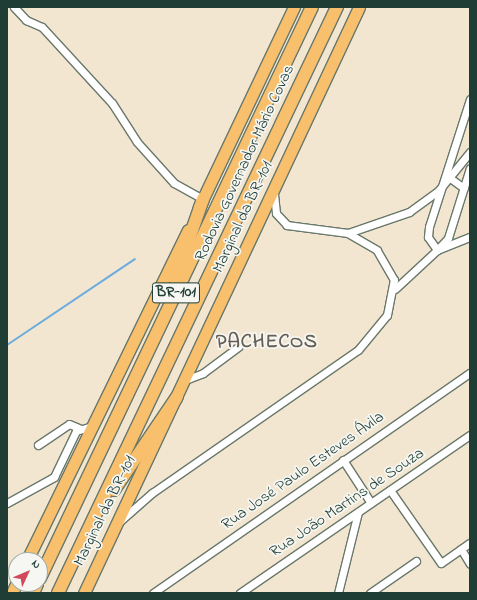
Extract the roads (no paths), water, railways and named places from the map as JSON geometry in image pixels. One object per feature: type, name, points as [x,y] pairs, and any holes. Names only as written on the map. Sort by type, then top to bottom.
[{"type":"highway","name":"Rodovia Governador Mário Covas","points":[[48,561],[312,7]]},
{"type":"highway","name":"Rodovia Governador Mário Covas","points":[[58,593],[336,7]]},
{"type":"highway","points":[[151,345],[203,199]]},
{"type":"highway","points":[[92,523],[177,397]]},
{"type":"main road","points":[[30,552],[84,427],[203,199],[294,7]]},
{"type":"main road","name":"Marginal da BR-101","points":[[84,593],[359,7]]},
{"type":"street","points":[[14,7],[26,20],[42,27],[107,97],[137,142],[174,183],[203,199]]},
{"type":"street","points":[[436,250],[428,237],[439,190],[470,99]]},
{"type":"street","points":[[348,233],[409,212],[439,190],[470,152]]},
{"type":"street","points":[[116,526],[152,493],[358,350],[387,315],[395,289],[406,276],[448,238],[470,168]]},
{"type":"street","points":[[450,178],[464,188]]},
{"type":"street","points":[[274,188],[276,213],[287,225],[348,233],[369,243],[390,268],[406,276]]},
{"type":"street","points":[[368,227],[369,243]]},
{"type":"street","points":[[436,250],[470,237]]},
{"type":"street","points":[[390,268],[395,289]]},
{"type":"street","points":[[185,380],[203,373],[238,347]]},
{"type":"street","name":"Rua José Paulo Esteves Ávila","points":[[153,593],[470,373]]},
{"type":"street","points":[[7,503],[54,477],[84,427],[69,424],[38,445]]},
{"type":"street","name":"Rua João Martins de Souza","points":[[240,593],[248,590],[470,435]]},
{"type":"street","points":[[343,460],[371,503]]},
{"type":"street","points":[[390,490],[441,563],[470,543]]},
{"type":"street","points":[[338,593],[358,512]]},
{"type":"street","points":[[461,549],[470,564]]},
{"type":"street","points":[[370,593],[416,561]]},
{"type":"waterway","points":[[7,345],[135,259]]},
{"type":"district","name":"PACHECOS","points":[[267,342]]}]
